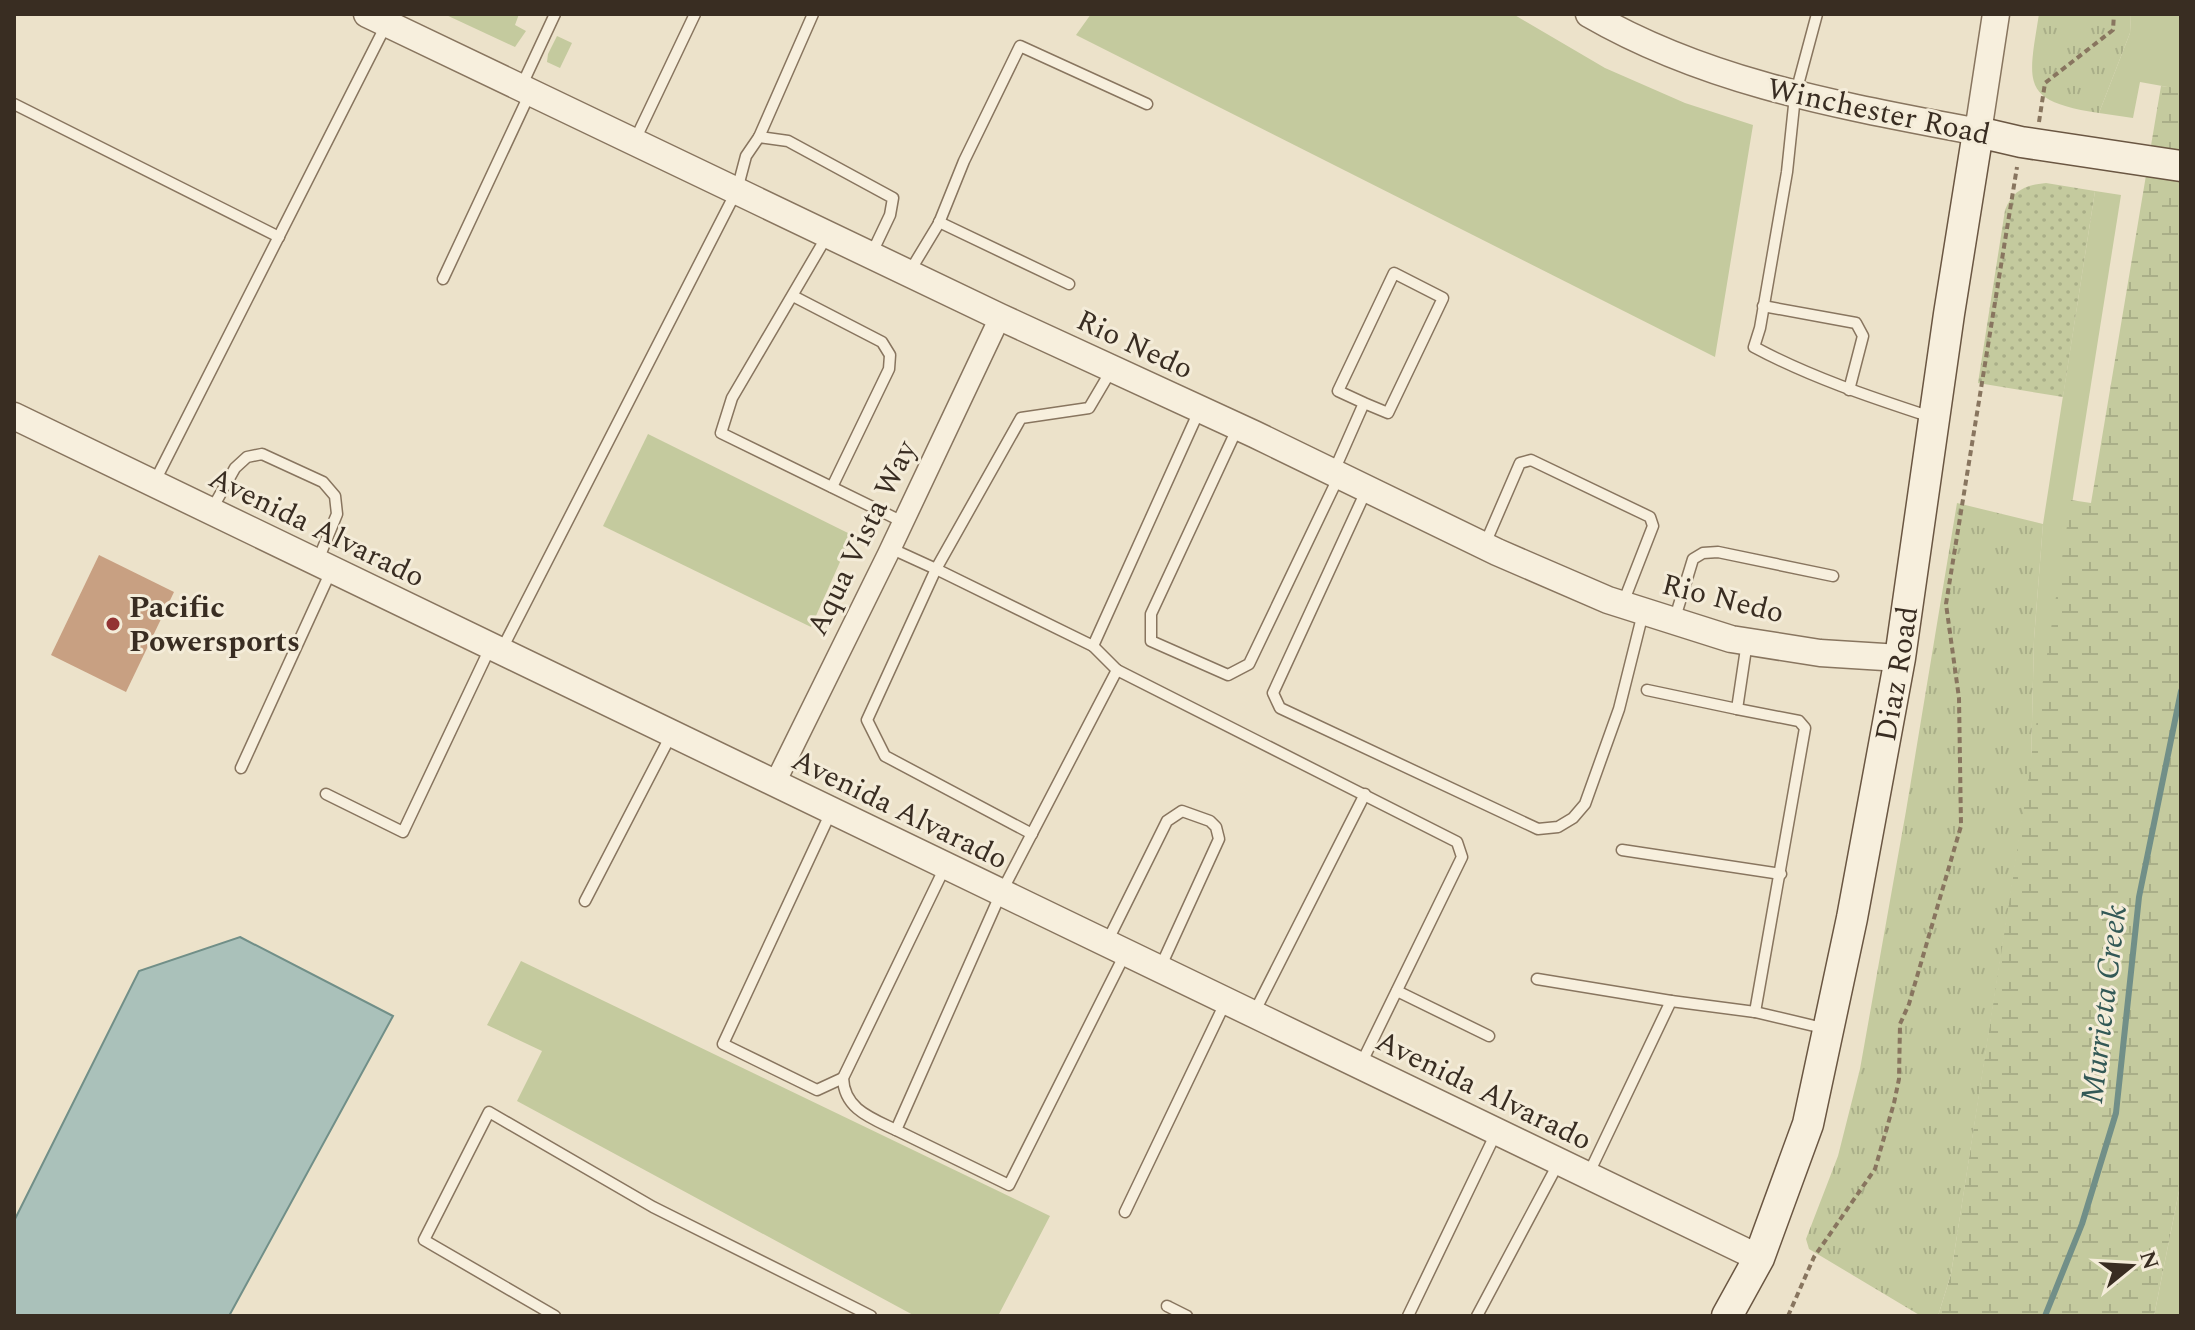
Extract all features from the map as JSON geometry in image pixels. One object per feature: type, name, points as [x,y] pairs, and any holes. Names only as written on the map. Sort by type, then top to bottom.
[{"type":"main road","name":"Winchester Road","points":[[1978,132],[2028,143],[2181,166]]},
{"type":"main road","name":"Diaz Road","points":[[1727,1316],[1759,1258],[1808,1124],[1829,1029],[1900,658],[1978,132]]},
{"type":"street","name":"Winchester Road","points":[[1589,14],[1708,70],[1795,96],[1978,132]]},
{"type":"street","name":"Diaz Road","points":[[1978,132],[1996,14]]},
{"type":"street","name":"Rio Nedo","points":[[382,17],[1000,317],[1484,546],[1633,608],[1747,641],[1820,653],[1900,658]]},
{"type":"street","name":"Aqua Vista Way","points":[[774,785],[1000,317]]},
{"type":"street","name":"Avenida Alvarado","points":[[14,416],[1759,1258]]},
{"type":"lane","points":[[443,279],[526,89],[555,14]]},
{"type":"lane","points":[[635,140],[695,14]]},
{"type":"lane","points":[[326,794],[403,832],[496,648],[524,601],[737,190],[746,156],[759,137],[813,14]]},
{"type":"lane","points":[[1817,14],[1795,96],[1787,172],[1754,347],[1849,390],[1935,418]]},
{"type":"lane","points":[[153,483],[279,237],[382,17]]},
{"type":"lane","points":[[909,273],[939,222],[964,161],[1020,46],[1147,104]]},
{"type":"lane","points":[[14,104],[279,237]]},
{"type":"lane","points":[[759,137],[788,141],[893,198],[890,215],[871,255]]},
{"type":"lane","points":[[939,222],[1069,284]]},
{"type":"lane","points":[[828,234],[732,398],[721,433],[903,522]]},
{"type":"lane","points":[[1394,273],[1443,298],[1388,413],[1364,403],[1338,391],[1394,273]]},
{"type":"lane","points":[[793,296],[882,342],[890,355],[889,369],[832,487]]},
{"type":"lane","points":[[1763,306],[1856,323],[1863,336],[1849,390]]},
{"type":"lane","points":[[1032,834],[885,756],[867,720],[936,569],[1021,418],[1089,408],[1112,369]]},
{"type":"lane","points":[[1238,427],[1151,614],[1151,641],[1228,675],[1249,664],[1336,474],[1364,403]]},
{"type":"lane","points":[[1093,646],[1199,409]]},
{"type":"lane","points":[[211,511],[235,468],[247,457],[262,454],[323,482],[335,496],[337,514],[324,566],[241,768]]},
{"type":"lane","points":[[1367,489],[1273,693],[1280,708],[1538,829],[1558,827],[1573,818],[1585,804],[1619,709],[1633,608],[1653,526],[1650,517],[1531,460],[1520,463],[1484,546]]},
{"type":"lane","points":[[890,548],[1093,646],[1117,670],[1455,839],[1462,857],[1360,1066]]},
{"type":"lane","points":[[1674,621],[1693,559],[1703,553],[1718,552],[1833,576]]},
{"type":"lane","points":[[1737,709],[1747,641]]},
{"type":"lane","points":[[896,1130],[1001,893],[1117,670]]},
{"type":"lane","points":[[1647,690],[1799,721],[1805,728],[1755,1012]]},
{"type":"lane","points":[[585,901],[672,733]]},
{"type":"lane","points":[[1253,1014],[1365,794]]},
{"type":"lane","points":[[945,867],[843,1078],[843,1087],[860,1113],[1009,1185],[1116,949],[1167,821],[1182,811],[1210,821],[1216,827],[1219,839],[1159,969]]},
{"type":"lane","points":[[831,812],[723,1044],[817,1090],[843,1078]]},
{"type":"lane","points":[[1622,850],[1781,874]]},
{"type":"lane","points":[[1537,979],[1755,1012],[1829,1029]]},
{"type":"lane","points":[[1397,991],[1489,1036]]},
{"type":"lane","points":[[1125,1212],[1226,1001]]},
{"type":"lane","points":[[1588,1175],[1671,1001]]},
{"type":"lane","points":[[555,1316],[424,1240],[489,1112],[653,1207],[871,1316]]},
{"type":"lane","points":[[1408,1316],[1497,1131]]},
{"type":"lane","points":[[1477,1316],[1559,1161]]},
{"type":"lane","points":[[1167,1306],[1187,1316]]},
{"type":"path","points":[[1788,1316],[1814,1257],[1875,1169],[1899,1079],[1900,1024],[1909,1004],[1961,826],[1959,698],[1946,604],[2028,143],[2045,83],[2113,30],[2114,14]]},
{"type":"green space","points":[[444,14],[519,14],[515,25],[526,31],[515,47]]},
{"type":"green space","points":[[1091,14],[1513,14],[1605,68],[1685,103],[1753,125],[1715,357],[1076,35]]},
{"type":"green space","points":[[2039,14],[2131,14],[2130,33],[2099,113],[2055,102],[2042,95],[2035,85],[2032,73]]},
{"type":"green space","points":[[2131,14],[2181,14],[2179,89],[2140,82],[2133,118],[2099,113],[2130,33]]},
{"type":"green space","points":[[557,36],[572,43],[560,68],[547,62]]},
{"type":"green space","points":[[2181,78],[2181,1181],[2154,1316],[1938,1316],[1951,1274],[2071,500],[2091,503],[2161,86],[2178,88]]},
{"type":"green space","points":[[2046,183],[2095,191],[2063,397],[1978,383],[2005,210],[2021,190]]},
{"type":"green space","points":[[2095,191],[2121,195],[2031,763],[2034,639],[2043,524]]},
{"type":"green space","points":[[648,434],[852,535],[811,627],[603,526]]},
{"type":"green space","points":[[1957,503],[2043,524],[2034,639],[2031,763],[1951,1274],[1938,1316],[1921,1316],[1809,1249],[1806,1239],[1838,1156],[1860,1069]]},
{"type":"green space","points":[[521,961],[1050,1216],[998,1316],[915,1316],[517,1101],[542,1051],[487,1025]]},
{"type":"green space","points":[[2181,1181],[2181,1316],[2154,1316]]},
{"type":"water","points":[[240,937],[393,1016],[229,1316],[14,1316],[14,1221],[139,971]]},
{"type":"building","name":"Pacific Powersports","points":[[99,555],[174,592],[126,692],[51,655]]},
{"type":"waterway","name":"Murrieta Creek","points":[[2045,1316],[2082,1224],[2116,1113],[2139,897],[2181,691]]},
{"type":"place","name":"Pacific Powersports","points":[[113,624]]}]
